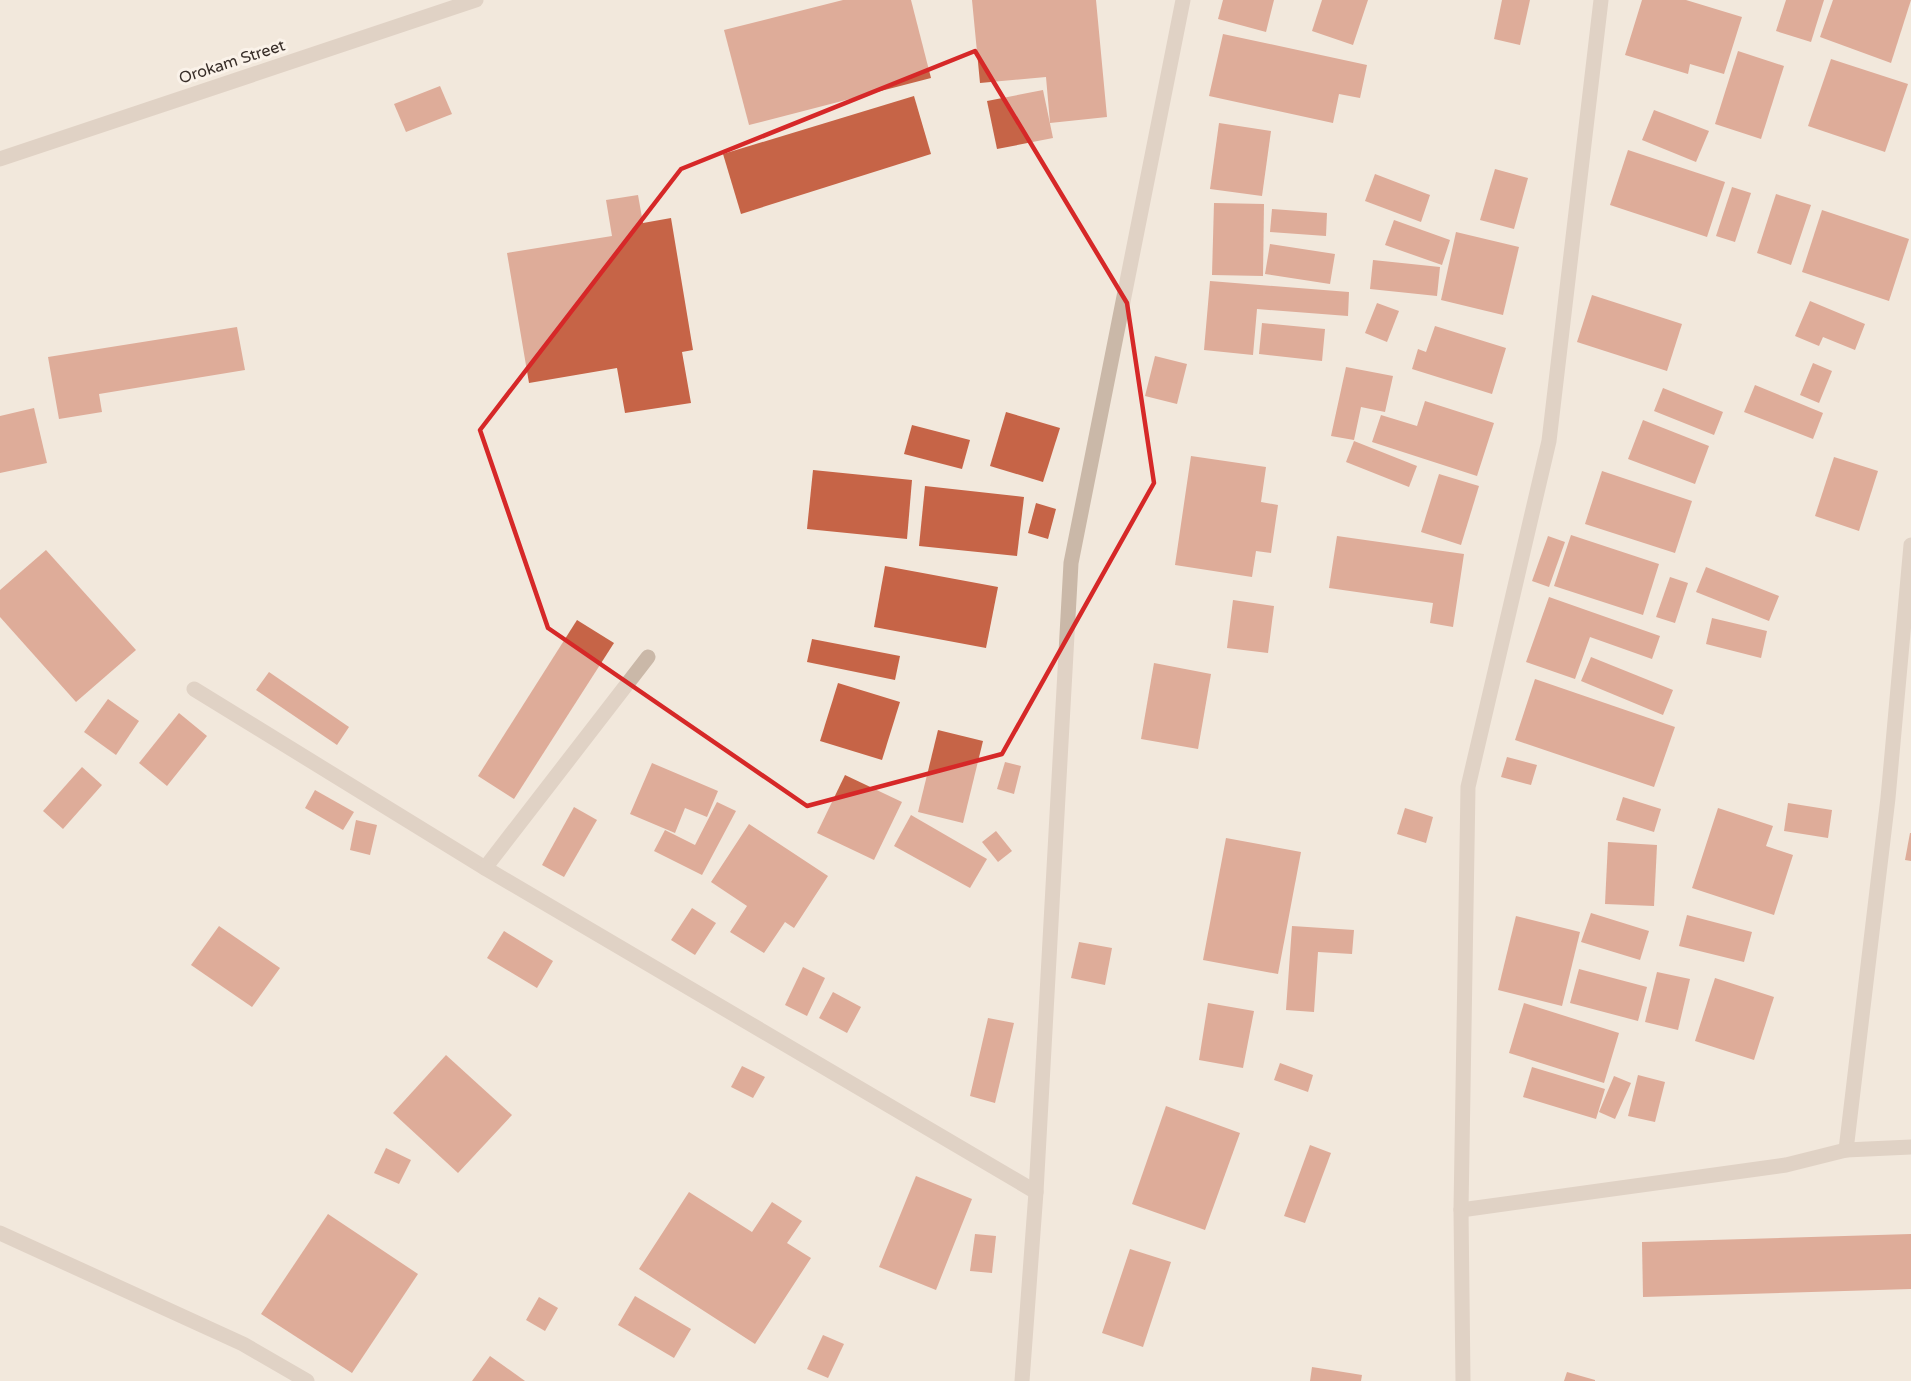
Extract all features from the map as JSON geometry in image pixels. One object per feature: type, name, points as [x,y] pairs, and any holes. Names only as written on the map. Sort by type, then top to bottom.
[{"type":"street","name":"Orokam Street","points":[[0,159],[476,0]]},
{"type":"street","points":[[1022,1381],[1036,1192],[1071,563],[1184,0]]},
{"type":"street","points":[[1463,1381],[1461,1210],[1468,787],[1549,441],[1601,0]]},
{"type":"street","points":[[1846,1150],[1888,798],[1911,545]]},
{"type":"street","points":[[485,868],[648,657]]},
{"type":"street","points":[[194,689],[485,868],[1036,1192]]},
{"type":"street","points":[[1461,1210],[1786,1165],[1846,1150],[1911,1147]]},
{"type":"street","points":[[0,1233],[243,1344],[307,1381]]},
{"type":"highlighted area","points":[[975,51],[1127,303],[1154,483],[1002,754],[807,806],[548,628],[480,430],[681,169]]},
{"type":"building","points":[[843,0],[911,0],[931,78],[749,125],[724,30]]},
{"type":"building","points":[[972,0],[1096,0],[1107,117],[1050,123],[1046,77],[980,83]]},
{"type":"building","points":[[1223,0],[1274,0],[1266,32],[1218,19]]},
{"type":"building","points":[[1322,0],[1368,0],[1353,45],[1312,31]]},
{"type":"building","points":[[1502,0],[1530,0],[1520,45],[1494,39]]},
{"type":"building","points":[[1642,0],[1686,0],[1742,17],[1724,74],[1690,64],[1688,74],[1625,55]]},
{"type":"building","points":[[1786,0],[1824,0],[1811,42],[1776,31]]},
{"type":"building","points":[[1833,0],[1911,0],[1891,63],[1820,37]]},
{"type":"building","points":[[1223,34],[1367,65],[1360,98],[1339,94],[1333,123],[1209,96]]},
{"type":"building","points":[[1738,51],[1784,66],[1761,139],[1715,124]]},
{"type":"building","points":[[1831,59],[1908,84],[1885,152],[1808,126]]},
{"type":"building","points":[[440,86],[452,114],[406,132],[394,104]]},
{"type":"building","points":[[1043,90],[1053,138],[997,149],[987,101]]},
{"type":"building","points":[[914,96],[931,154],[741,214],[723,154]]},
{"type":"building","points":[[1654,110],[1709,131],[1696,162],[1642,140]]},
{"type":"building","points":[[1219,123],[1271,131],[1262,196],[1210,189]]},
{"type":"building","points":[[1628,150],[1725,182],[1707,237],[1610,205]]},
{"type":"building","points":[[1495,169],[1528,178],[1514,229],[1480,220]]},
{"type":"building","points":[[1375,174],[1430,195],[1421,222],[1365,201]]},
{"type":"building","points":[[1732,187],[1751,193],[1735,242],[1716,236]]},
{"type":"building","points":[[1776,194],[1811,205],[1791,265],[1757,253]]},
{"type":"building","points":[[638,195],[643,223],[671,218],[693,350],[682,352],[691,403],[625,413],[617,368],[529,383],[507,253],[612,236],[606,200]]},
{"type":"building","points":[[1214,203],[1264,204],[1263,276],[1212,275]]},
{"type":"building","points":[[1272,209],[1327,213],[1326,236],[1270,232]]},
{"type":"building","points":[[1822,210],[1909,239],[1889,301],[1802,272]]},
{"type":"building","points":[[1394,220],[1450,240],[1442,265],[1385,245]]},
{"type":"building","points":[[1456,232],[1519,247],[1503,315],[1441,300]]},
{"type":"building","points":[[1270,244],[1335,254],[1330,284],[1265,274]]},
{"type":"building","points":[[1373,260],[1440,267],[1437,296],[1370,289]]},
{"type":"building","points":[[1210,281],[1349,292],[1348,316],[1257,309],[1253,355],[1204,350]]},
{"type":"building","points":[[1592,295],[1682,324],[1667,371],[1577,342]]},
{"type":"building","points":[[1810,301],[1865,324],[1855,350],[1823,337],[1819,346],[1795,336]]},
{"type":"building","points":[[1377,303],[1399,311],[1387,342],[1365,333]]},
{"type":"building","points":[[1262,323],[1325,329],[1322,361],[1259,354]]},
{"type":"building","points":[[1435,326],[1506,348],[1492,394],[1412,369],[1418,349],[1426,352]]},
{"type":"building","points":[[237,327],[245,370],[99,394],[102,412],[59,419],[48,357]]},
{"type":"building","points":[[1155,356],[1187,364],[1177,404],[1145,396]]},
{"type":"building","points":[[1813,363],[1832,371],[1819,403],[1800,395]]},
{"type":"building","points":[[1346,367],[1393,376],[1385,412],[1361,407],[1354,440],[1331,436]]},
{"type":"building","points":[[1755,385],[1823,413],[1813,439],[1744,412]]},
{"type":"building","points":[[1663,388],[1723,412],[1714,435],[1654,411]]},
{"type":"building","points":[[1425,401],[1494,423],[1477,476],[1372,442],[1381,415],[1417,426]]},
{"type":"building","points":[[34,408],[47,463],[0,473],[0,416]]},
{"type":"building","points":[[1006,412],[1060,428],[1043,482],[990,466]]},
{"type":"building","points":[[1643,420],[1709,446],[1695,484],[1628,459]]},
{"type":"building","points":[[912,425],[970,440],[962,469],[904,454]]},
{"type":"building","points":[[1354,441],[1417,466],[1409,487],[1346,462]]},
{"type":"building","points":[[1191,456],[1266,467],[1261,502],[1278,505],[1271,553],[1256,551],[1252,577],[1175,565]]},
{"type":"building","points":[[1834,457],[1878,471],[1859,531],[1815,516]]},
{"type":"building","points":[[813,470],[912,480],[907,539],[807,529]]},
{"type":"building","points":[[1602,471],[1692,501],[1675,553],[1585,524]]},
{"type":"building","points":[[1439,474],[1479,486],[1461,545],[1421,532]]},
{"type":"building","points":[[925,486],[1024,497],[1017,556],[919,546]]},
{"type":"building","points":[[1036,503],[1056,509],[1048,539],[1028,533]]},
{"type":"building","points":[[1571,535],[1659,564],[1643,615],[1554,586]]},
{"type":"building","points":[[1337,536],[1464,554],[1453,627],[1430,623],[1433,603],[1329,588]]},
{"type":"building","points":[[1548,536],[1565,542],[1549,587],[1532,581]]},
{"type":"building","points":[[46,550],[136,650],[76,702],[0,617],[0,590]]},
{"type":"building","points":[[885,566],[998,587],[986,648],[874,627]]},
{"type":"building","points":[[1706,567],[1779,596],[1769,621],[1696,592]]},
{"type":"building","points":[[1670,577],[1688,583],[1675,623],[1656,617]]},
{"type":"building","points":[[1549,597],[1660,636],[1652,659],[1590,637],[1575,679],[1526,662]]},
{"type":"building","points":[[1233,600],[1274,606],[1268,653],[1227,648]]},
{"type":"building","points":[[1712,618],[1767,631],[1761,658],[1706,644]]},
{"type":"building","points":[[577,620],[614,643],[514,799],[478,776]]},
{"type":"building","points":[[812,639],[900,656],[895,680],[807,662]]},
{"type":"building","points":[[1591,657],[1673,690],[1663,715],[1581,681]]},
{"type":"building","points":[[1154,663],[1211,674],[1198,749],[1141,739]]},
{"type":"building","points":[[269,672],[349,727],[337,745],[256,690]]},
{"type":"building","points":[[1535,679],[1675,727],[1654,787],[1515,740]]},
{"type":"building","points":[[838,683],[900,702],[882,760],[820,741]]},
{"type":"building","points":[[108,699],[139,721],[116,755],[84,732]]},
{"type":"building","points":[[179,713],[207,736],[167,786],[139,763]]},
{"type":"building","points":[[938,730],[983,741],[963,823],[918,812]]},
{"type":"building","points":[[1507,757],[1537,765],[1531,785],[1501,777]]},
{"type":"building","points":[[1005,762],[1021,766],[1014,794],[997,789]]},
{"type":"building","points":[[652,763],[718,791],[707,817],[685,808],[675,833],[630,814]]},
{"type":"building","points":[[82,767],[102,785],[63,829],[43,811]]},
{"type":"building","points":[[845,775],[902,802],[874,860],[817,833]]},
{"type":"building","points":[[315,790],[354,812],[343,830],[305,808]]},
{"type":"building","points":[[1623,797],[1661,809],[1654,832],[1616,820]]},
{"type":"building","points":[[717,802],[736,811],[702,875],[654,851],[665,830],[695,845]]},
{"type":"building","points":[[1788,803],[1832,810],[1828,838],[1784,831]]},
{"type":"building","points":[[574,807],[597,820],[564,877],[542,865]]},
{"type":"building","points":[[1405,808],[1433,817],[1426,843],[1397,834]]},
{"type":"building","points":[[1718,808],[1773,826],[1766,846],[1793,855],[1774,915],[1692,888]]},
{"type":"building","points":[[911,815],[987,859],[970,888],[894,846]]},
{"type":"building","points":[[356,820],[377,825],[370,855],[350,850]]},
{"type":"building","points":[[749,824],[828,876],[794,928],[785,922],[764,953],[730,932],[747,906],[711,882]]},
{"type":"building","points":[[996,831],[1012,851],[998,862],[982,842]]},
{"type":"building","points":[[1911,833],[1911,861],[1905,860]]},
{"type":"building","points":[[1226,838],[1301,852],[1278,974],[1203,960]]},
{"type":"building","points":[[1608,842],[1657,845],[1654,906],[1605,904]]},
{"type":"building","points":[[692,908],[716,923],[695,955],[671,940]]},
{"type":"building","points":[[1591,913],[1649,931],[1640,960],[1581,942]]},
{"type":"building","points":[[1687,915],[1752,932],[1744,962],[1679,946]]},
{"type":"building","points":[[1516,916],[1580,932],[1562,1006],[1498,990]]},
{"type":"building","points":[[219,926],[280,968],[252,1007],[191,965]]},
{"type":"building","points":[[1292,926],[1354,930],[1352,954],[1318,952],[1314,1012],[1286,1010]]},
{"type":"building","points":[[504,931],[553,961],[537,988],[487,958]]},
{"type":"building","points":[[1079,942],[1112,948],[1105,985],[1071,978]]},
{"type":"building","points":[[803,967],[825,978],[807,1016],[785,1005]]},
{"type":"building","points":[[1579,969],[1647,987],[1638,1021],[1570,1003]]},
{"type":"building","points":[[1657,972],[1690,979],[1678,1030],[1645,1022]]},
{"type":"building","points":[[1715,978],[1774,997],[1754,1060],[1695,1041]]},
{"type":"building","points":[[833,992],[861,1007],[847,1033],[819,1018]]},
{"type":"building","points":[[1208,1003],[1254,1011],[1243,1068],[1199,1060]]},
{"type":"building","points":[[1524,1003],[1619,1033],[1604,1083],[1509,1053]]},
{"type":"building","points":[[988,1018],[1014,1023],[995,1103],[970,1096]]},
{"type":"building","points":[[446,1055],[512,1115],[458,1173],[393,1113]]},
{"type":"building","points":[[1280,1063],[1313,1075],[1308,1092],[1274,1080]]},
{"type":"building","points":[[742,1066],[765,1077],[753,1098],[731,1087]]},
{"type":"building","points":[[1532,1067],[1605,1089],[1596,1119],[1523,1097]]},
{"type":"building","points":[[1638,1075],[1665,1082],[1655,1122],[1628,1116]]},
{"type":"building","points":[[1614,1076],[1631,1083],[1615,1119],[1599,1112]]},
{"type":"building","points":[[1166,1106],[1240,1133],[1205,1230],[1132,1204]]},
{"type":"building","points":[[1310,1145],[1331,1153],[1305,1223],[1284,1216]]},
{"type":"building","points":[[386,1148],[411,1160],[399,1184],[374,1173]]},
{"type":"building","points":[[916,1176],[972,1199],[936,1290],[879,1267]]},
{"type":"building","points":[[689,1192],[752,1232],[772,1202],[802,1221],[787,1243],[811,1258],[755,1344],[639,1269]]},
{"type":"building","points":[[328,1214],[418,1274],[352,1373],[261,1314]]},
{"type":"building","points":[[975,1234],[996,1236],[992,1273],[970,1271]]},
{"type":"building","points":[[1911,1234],[1911,1289],[1643,1297],[1642,1242]]},
{"type":"building","points":[[1130,1249],[1171,1262],[1143,1347],[1102,1333]]},
{"type":"building","points":[[635,1296],[691,1329],[674,1358],[618,1325]]},
{"type":"building","points":[[539,1297],[558,1308],[545,1331],[526,1320]]},
{"type":"building","points":[[823,1335],[844,1344],[828,1378],[807,1369]]},
{"type":"building","points":[[490,1356],[525,1381],[472,1381]]},
{"type":"building","points":[[1312,1367],[1362,1375],[1361,1381],[1310,1381]]},
{"type":"building","points":[[1567,1372],[1595,1380],[1595,1381],[1564,1381]]}]
